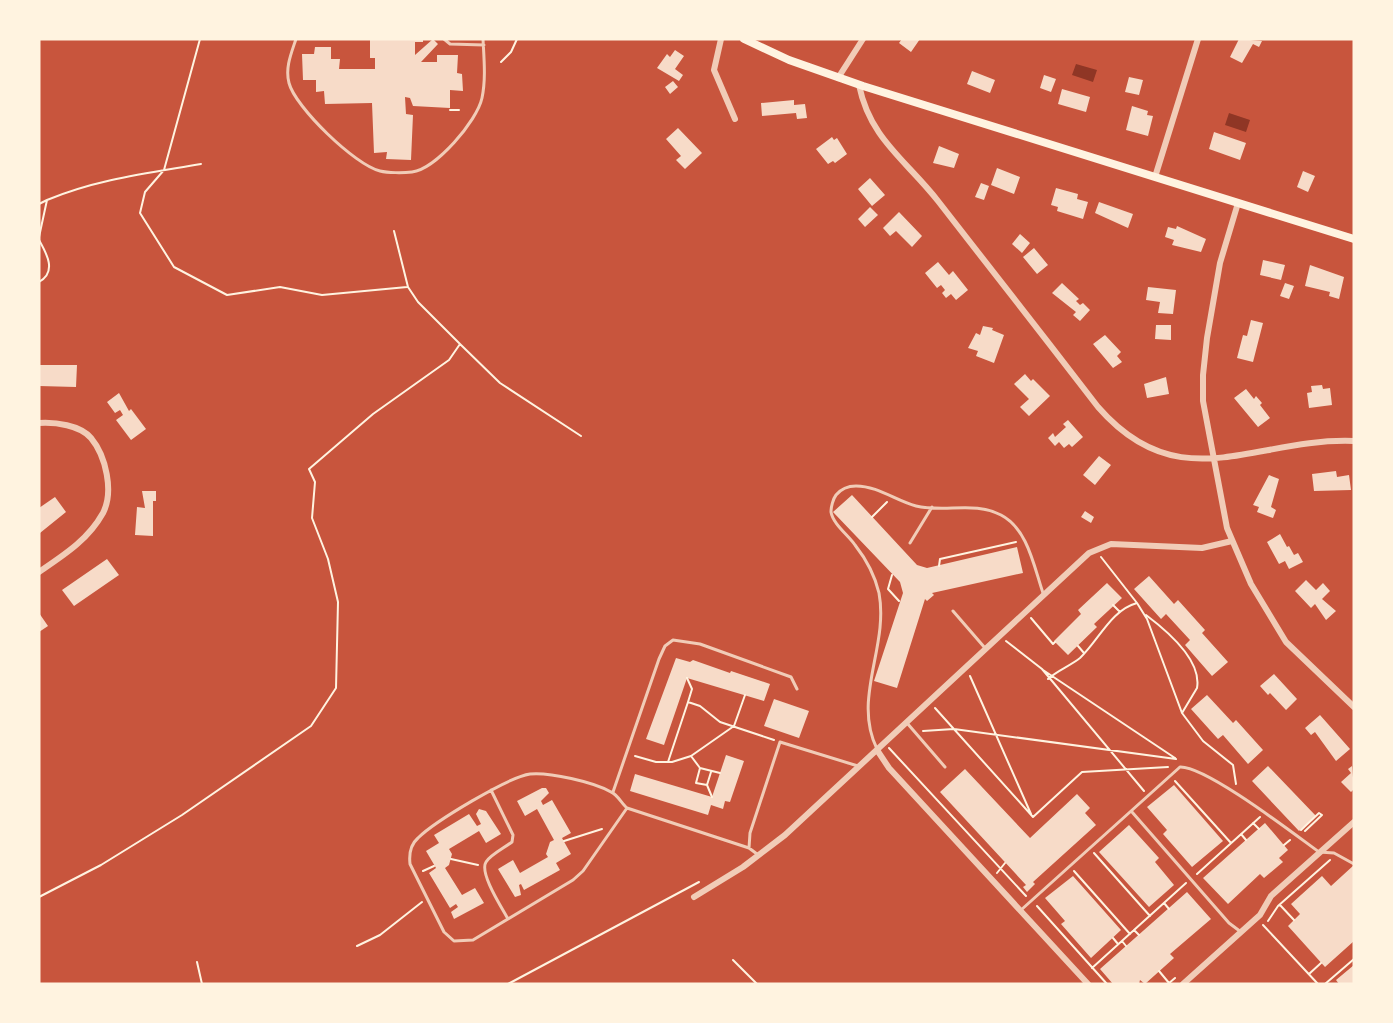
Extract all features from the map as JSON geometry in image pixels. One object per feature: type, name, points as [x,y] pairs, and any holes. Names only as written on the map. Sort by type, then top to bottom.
[{"type":"main road","points":[[744,39],[789,60],[859,85],[1354,239]]},
{"type":"street","points":[[721,39],[714,70],[735,119]]},
{"type":"street","points":[[838,78],[863,39]]},
{"type":"street","points":[[1155,177],[1198,39]]},
{"type":"street","points":[[859,85],[870,121],[887,146],[923,182],[1115,426],[1131,439],[1151,449],[1172,455],[1214,460],[1302,446],[1354,441]]},
{"type":"street","points":[[1238,203],[1220,263],[1206,347],[1203,401],[1232,541],[1251,584],[1286,642],[1354,707]]},
{"type":"street","points":[[39,423],[76,429],[91,438],[106,473],[109,491],[104,510],[83,540],[39,572]]},
{"type":"street","points":[[694,897],[759,855],[1001,638],[1028,613],[1043,595],[1096,550],[1122,544],[1202,548],[1232,541]]},
{"type":"street","points":[[877,750],[889,768],[1088,984]]},
{"type":"street","points":[[1183,984],[1260,915],[1271,896],[1354,822]]},
{"type":"lane","points":[[296,39],[288,66],[288,75],[289,85],[302,106],[342,146],[379,171],[413,172],[434,161],[474,120],[482,100],[483,39]]},
{"type":"lane","points":[[444,39],[450,44],[484,45]]},
{"type":"lane","points":[[464,39],[470,45]]},
{"type":"lane","points":[[877,750],[867,713],[874,662],[881,636],[882,616],[878,591],[871,569],[831,512],[836,495],[844,488],[869,488],[916,506],[976,508],[1002,515],[1018,530],[1024,540],[1043,595]]},
{"type":"lane","points":[[910,543],[932,507]]},
{"type":"lane","points":[[953,611],[986,650]]},
{"type":"lane","points":[[613,792],[658,659],[665,646],[673,640],[700,644],[791,677],[797,689]]},
{"type":"lane","points":[[907,723],[945,767]]},
{"type":"lane","points":[[749,848],[750,833],[780,742],[859,766]]},
{"type":"lane","points":[[1021,910],[1180,767],[1189,766],[1236,794],[1319,852],[1336,855],[1354,864]]},
{"type":"lane","points":[[627,808],[583,871],[573,880],[473,940],[454,941],[444,932],[410,864],[409,853],[417,839],[491,790],[514,778],[531,774],[572,780],[613,792],[627,808],[749,848],[759,855]]},
{"type":"lane","points":[[491,790],[513,835],[512,842],[487,860],[484,867],[486,877],[508,920]]},
{"type":"lane","points":[[1132,812],[1229,923],[1241,932]]},
{"type":"path","points":[[200,39],[164,170],[145,192],[140,213],[174,267],[227,295],[279,287],[322,295],[408,287]]},
{"type":"path","points":[[501,62],[511,52],[517,39]]},
{"type":"path","points":[[450,110],[459,110]]},
{"type":"path","points":[[39,204],[108,178],[124,179],[201,164]]},
{"type":"path","points":[[39,282],[46,278],[50,268],[47,254],[39,238],[47,200]]},
{"type":"path","points":[[394,231],[408,287],[418,302],[500,383],[581,436]]},
{"type":"path","points":[[39,897],[101,865],[182,815],[311,726],[336,688],[338,602],[328,558],[312,518],[315,483],[309,469],[373,414],[441,366],[460,344]]},
{"type":"path","points":[[872,517],[893,496]]},
{"type":"path","points":[[939,566],[940,559],[1024,540]]},
{"type":"path","points":[[1096,550],[1143,614],[1182,713],[1203,741],[1233,765],[1237,779],[1236,794]]},
{"type":"path","points":[[892,575],[888,589],[899,600]]},
{"type":"path","points":[[1048,679],[1084,653],[1120,612],[1137,603]]},
{"type":"path","points":[[1113,605],[1120,612]]},
{"type":"path","points":[[1028,613],[1053,644],[1055,642]]},
{"type":"path","points":[[1143,614],[1175,638],[1194,670],[1198,683],[1197,688],[1182,713]]},
{"type":"path","points":[[1001,638],[1052,676],[1189,766]]},
{"type":"path","points":[[1078,646],[1084,653]]},
{"type":"path","points":[[967,668],[1033,818]]},
{"type":"path","points":[[1042,669],[1148,797]]},
{"type":"path","points":[[668,762],[692,689],[687,678]]},
{"type":"path","points":[[626,754],[656,762],[668,762],[691,756],[734,726],[745,695]]},
{"type":"path","points":[[929,701],[1033,818]]},
{"type":"path","points":[[688,702],[700,706],[720,722],[780,742]]},
{"type":"path","points":[[916,732],[954,729],[1178,760]]},
{"type":"path","points":[[884,743],[1107,984]]},
{"type":"path","points":[[691,756],[700,768],[720,773]]},
{"type":"path","points":[[1033,818],[1082,772],[1180,767]]},
{"type":"path","points":[[700,768],[696,783],[707,785]]},
{"type":"path","points":[[711,772],[707,785],[712,797]]},
{"type":"path","points":[[1170,776],[1202,814],[1231,843]]},
{"type":"path","points":[[940,802],[945,798]]},
{"type":"path","points":[[1296,836],[1322,815],[1320,813],[1301,830]]},
{"type":"path","points":[[1092,968],[1263,814]]},
{"type":"path","points":[[1253,823],[1259,829]]},
{"type":"path","points":[[564,841],[613,825]]},
{"type":"path","points":[[1211,828],[1215,825]]},
{"type":"path","points":[[1241,834],[1246,840]]},
{"type":"path","points":[[1215,848],[1220,853]]},
{"type":"path","points":[[1090,849],[1150,916]]},
{"type":"path","points":[[1318,984],[1263,925],[1280,905],[1336,855]]},
{"type":"path","points":[[1216,856],[1221,862]]},
{"type":"path","points":[[451,859],[484,867]]},
{"type":"path","points":[[1209,863],[1213,868]]},
{"type":"path","points":[[992,878],[1005,864]]},
{"type":"path","points":[[416,876],[434,866]]},
{"type":"path","points":[[1070,867],[1101,905],[1130,934]]},
{"type":"path","points":[[508,984],[701,881]]},
{"type":"path","points":[[1180,889],[1185,894]]},
{"type":"path","points":[[1172,896],[1176,901]]},
{"type":"path","points":[[357,946],[380,935],[427,899]]},
{"type":"path","points":[[1164,903],[1169,909]]},
{"type":"path","points":[[1280,905],[1294,920]]},
{"type":"path","points":[[1134,930],[1138,935]]},
{"type":"path","points":[[1113,938],[1118,944]]},
{"type":"path","points":[[1070,943],[1074,939]]},
{"type":"path","points":[[1122,941],[1126,946]]},
{"type":"path","points":[[1325,984],[1354,959]]},
{"type":"path","points":[[733,960],[757,984]]},
{"type":"path","points":[[197,962],[202,984]]},
{"type":"path","points":[[1309,974],[1321,963]]},
{"type":"path","points":[[1159,971],[1169,983]]},
{"type":"shaded area","points":[[1076,64],[1097,70],[1093,82],[1072,75]]},
{"type":"shaded area","points":[[1229,113],[1250,120],[1246,132],[1225,125]]},
{"type":"building","points":[[370,39],[423,39],[423,42],[415,42],[415,55],[433,39],[438,44],[421,62],[437,62],[437,55],[458,55],[457,73],[462,74],[463,91],[450,90],[450,108],[413,106],[410,98],[405,97],[406,114],[413,115],[411,160],[386,159],[387,152],[374,153],[372,103],[325,104],[324,91],[316,92],[316,80],[303,80],[302,54],[314,54],[315,47],[331,47],[331,59],[340,59],[339,69],[375,69],[375,58],[370,58]]},
{"type":"building","points":[[902,39],[920,39],[911,52],[899,43]]},
{"type":"building","points":[[1239,39],[1262,41],[1259,47],[1253,44],[1242,63],[1230,57]]},
{"type":"building","points":[[675,50],[684,56],[675,69],[683,75],[679,81],[657,68],[667,54],[670,57]]},
{"type":"building","points":[[972,71],[995,80],[990,93],[967,84]]},
{"type":"building","points":[[1044,75],[1056,79],[1051,92],[1040,88]]},
{"type":"building","points":[[1129,77],[1143,80],[1139,95],[1125,92]]},
{"type":"building","points":[[673,81],[678,87],[670,94],[665,87]]},
{"type":"building","points":[[1062,89],[1090,97],[1086,112],[1058,104]]},
{"type":"building","points":[[794,100],[794,105],[805,104],[807,118],[797,119],[796,113],[762,116],[761,103]]},
{"type":"building","points":[[1132,106],[1148,111],[1147,115],[1153,116],[1148,136],[1126,130]]},
{"type":"building","points":[[678,128],[702,153],[685,169],[676,160],[681,156],[666,139]]},
{"type":"building","points":[[1214,132],[1246,143],[1240,160],[1209,149]]},
{"type":"building","points":[[832,137],[834,140],[837,138],[847,154],[835,163],[833,161],[828,164],[816,149]]},
{"type":"building","points":[[939,146],[959,154],[954,168],[933,163]]},
{"type":"building","points":[[997,168],[1020,177],[1014,194],[991,185]]},
{"type":"building","points":[[1303,171],[1315,176],[1308,192],[1297,187]]},
{"type":"building","points":[[870,178],[885,195],[872,206],[858,189]]},
{"type":"building","points":[[981,183],[989,186],[984,200],[975,197]]},
{"type":"building","points":[[1056,188],[1078,194],[1077,199],[1088,202],[1083,219],[1057,211],[1058,207],[1051,205]]},
{"type":"building","points":[[1099,202],[1133,214],[1128,228],[1095,213]]},
{"type":"building","points":[[870,207],[878,215],[865,227],[858,219]]},
{"type":"building","points":[[899,212],[922,236],[912,247],[896,231],[890,236],[883,228]]},
{"type":"building","points":[[1177,226],[1206,239],[1201,252],[1172,245],[1174,240],[1165,237],[1168,227],[1176,229]]},
{"type":"building","points":[[1020,234],[1030,243],[1022,253],[1012,244]]},
{"type":"building","points":[[1034,248],[1048,265],[1037,274],[1023,257]]},
{"type":"building","points":[[1263,260],[1285,265],[1281,280],[1260,275]]},
{"type":"building","points":[[938,262],[949,275],[953,271],[968,290],[956,300],[951,294],[946,298],[942,293],[945,290],[941,285],[937,288],[925,273]]},
{"type":"building","points":[[1310,265],[1344,277],[1339,299],[1329,296],[1330,292],[1305,286]]},
{"type":"building","points":[[1062,283],[1079,299],[1076,301],[1080,305],[1083,303],[1090,310],[1080,321],[1073,315],[1076,312],[1052,293]]},
{"type":"building","points":[[1285,283],[1294,286],[1289,299],[1280,296]]},
{"type":"building","points":[[1148,287],[1176,290],[1173,314],[1158,313],[1160,302],[1146,300]]},
{"type":"building","points":[[1251,320],[1263,323],[1253,362],[1237,358],[1243,335],[1247,336]]},
{"type":"building","points":[[1156,325],[1171,325],[1171,340],[1155,339]]},
{"type":"building","points":[[983,326],[993,328],[992,330],[1004,335],[994,363],[976,356],[978,351],[968,348],[976,333],[980,335]]},
{"type":"building","points":[[1105,335],[1121,352],[1117,356],[1122,362],[1113,368],[1093,344]]},
{"type":"building","points":[[39,365],[77,365],[76,387],[39,386]]},
{"type":"building","points":[[1025,374],[1050,396],[1029,416],[1020,407],[1029,399],[1014,384]]},
{"type":"building","points":[[1166,377],[1169,394],[1147,398],[1144,384]]},
{"type":"building","points":[[1322,385],[1323,389],[1330,388],[1332,405],[1309,408],[1307,393],[1312,392],[1311,386]]},
{"type":"building","points":[[1246,389],[1254,399],[1256,396],[1262,403],[1260,405],[1270,418],[1258,427],[1234,398]]},
{"type":"building","points":[[119,393],[129,411],[131,409],[146,429],[131,440],[116,420],[123,415],[120,410],[115,413],[107,402]]},
{"type":"building","points":[[1068,420],[1083,437],[1072,447],[1069,444],[1064,448],[1059,442],[1055,446],[1048,438],[1053,433],[1055,437],[1066,427],[1063,424]]},
{"type":"building","points":[[1099,456],[1111,465],[1095,485],[1083,475]]},
{"type":"building","points":[[1336,471],[1337,477],[1349,475],[1351,490],[1314,491],[1312,474]]},
{"type":"building","points":[[1269,475],[1279,479],[1271,507],[1276,510],[1273,518],[1257,512],[1259,507],[1253,505]]},
{"type":"building","points":[[142,491],[156,491],[156,501],[153,501],[153,536],[135,535],[137,507],[145,508]]},
{"type":"building","points":[[852,495],[917,565],[927,568],[1017,547],[1023,573],[932,593],[934,595],[927,601],[925,599],[897,688],[874,681],[903,593],[900,582],[833,512]]},
{"type":"building","points":[[55,497],[66,512],[40,533],[39,508]]},
{"type":"building","points":[[1085,511],[1094,517],[1091,523],[1081,517]]},
{"type":"building","points":[[1280,534],[1287,547],[1289,546],[1294,555],[1298,553],[1303,562],[1289,569],[1285,561],[1279,564],[1267,542]]},
{"type":"building","points":[[107,559],[119,575],[74,606],[62,590]]},
{"type":"building","points":[[1149,576],[1174,604],[1178,600],[1205,630],[1202,633],[1228,662],[1212,676],[1185,645],[1190,640],[1166,614],[1161,619],[1134,589]]},
{"type":"building","points":[[1306,580],[1316,590],[1323,583],[1330,591],[1322,599],[1336,611],[1326,620],[1315,604],[1311,608],[1295,591]]},
{"type":"building","points":[[1107,583],[1122,598],[1094,624],[1097,627],[1068,655],[1054,641],[1081,614],[1078,610]]},
{"type":"building","points":[[39,613],[48,626],[39,632]]},
{"type":"building","points":[[676,658],[690,662],[693,660],[770,684],[764,701],[687,678],[664,745],[646,739]]},
{"type":"building","points":[[1274,674],[1297,699],[1286,710],[1260,686]]},
{"type":"building","points":[[1207,695],[1233,723],[1236,720],[1263,750],[1248,764],[1223,735],[1218,739],[1191,709]]},
{"type":"building","points":[[774,699],[809,711],[799,738],[764,726]]},
{"type":"building","points":[[1320,715],[1350,749],[1336,761],[1315,732],[1311,735],[1305,728]]},
{"type":"building","points":[[726,755],[744,761],[730,802],[725,801],[723,809],[711,805],[708,815],[630,791],[635,774],[712,797]]},
{"type":"building","points":[[1268,766],[1316,816],[1299,831],[1252,781]]},
{"type":"building","points":[[1352,766],[1354,789],[1351,792],[1341,782],[1351,773],[1348,769]]},
{"type":"building","points":[[965,769],[1030,838],[1077,794],[1090,808],[1085,813],[1096,825],[1033,882],[1035,884],[1027,892],[1023,887],[1026,885],[940,792]]},
{"type":"building","points":[[1174,785],[1223,841],[1192,867],[1163,834],[1167,830],[1147,807]]},
{"type":"building","points":[[546,788],[549,793],[541,801],[543,805],[552,800],[571,833],[562,838],[571,854],[556,863],[560,870],[524,890],[521,884],[519,885],[521,895],[515,897],[498,869],[513,860],[520,873],[548,857],[546,854],[550,842],[554,840],[537,809],[525,816],[517,801]]},
{"type":"building","points":[[479,809],[486,811],[501,834],[486,843],[479,831],[449,849],[452,854],[449,865],[445,868],[462,895],[475,888],[484,903],[454,919],[451,912],[458,907],[456,904],[450,908],[429,873],[436,868],[426,851],[439,843],[434,835],[469,814],[477,826],[481,824],[476,814]]},
{"type":"building","points":[[1265,823],[1288,850],[1279,858],[1283,862],[1264,878],[1260,874],[1228,904],[1203,878]]},
{"type":"building","points":[[1129,825],[1159,858],[1155,862],[1174,885],[1149,907],[1099,852]]},
{"type":"building","points":[[1354,865],[1354,941],[1325,967],[1288,926],[1300,914],[1291,904],[1322,876],[1331,886]]},
{"type":"building","points":[[1073,876],[1121,930],[1091,958],[1061,924],[1065,921],[1045,898]]},
{"type":"building","points":[[1187,892],[1211,919],[1170,954],[1174,958],[1145,984],[1140,980],[1139,984],[1113,984],[1100,969]]},
{"type":"building","points":[[1354,965],[1354,984],[1339,984],[1336,980]]}]
